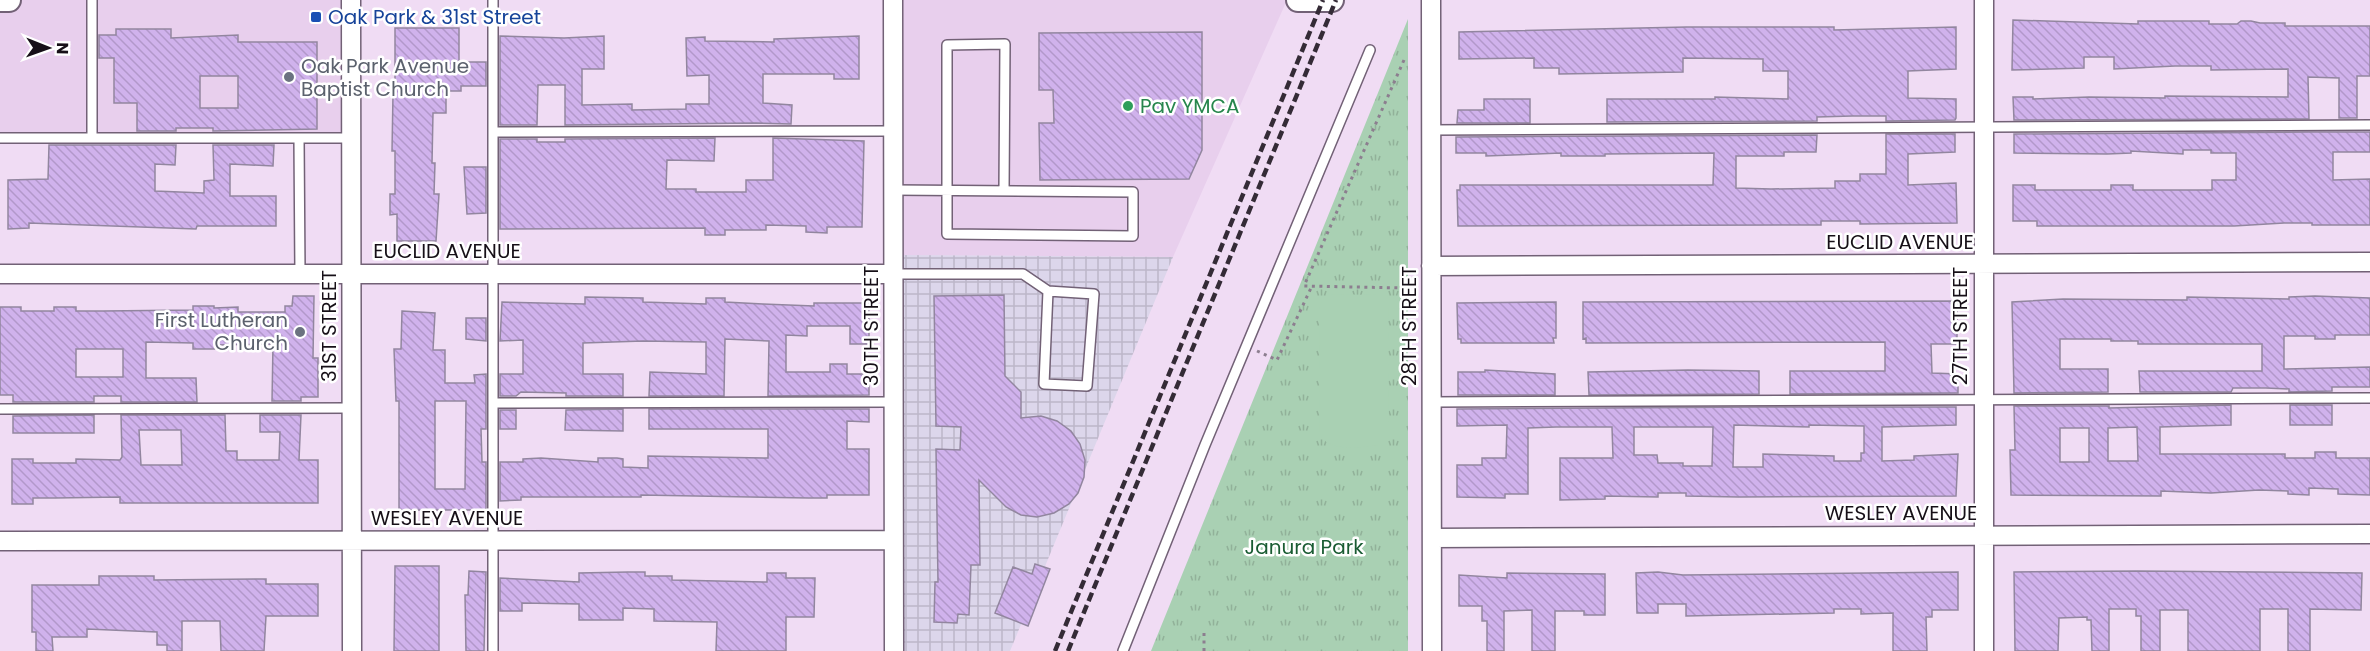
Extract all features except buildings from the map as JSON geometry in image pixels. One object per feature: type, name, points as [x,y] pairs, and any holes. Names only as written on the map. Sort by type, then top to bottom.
[{"type":"street","points":[[0,0],[9,0]]},
{"type":"street","name":"31ST STREET","points":[[351,0],[352,651]]},
{"type":"street","name":"30TH STREET","points":[[893,0],[894,651]]},
{"type":"street","points":[[1298,0],[1332,0]]},
{"type":"street","name":"28TH STREET","points":[[1431,0],[1432,651]]},
{"type":"street","name":"27TH STREET","points":[[1984,0],[1984,651]]},
{"type":"street","name":"EUCLID AVENUE","points":[[1431,267],[2370,262]]},
{"type":"street","name":"EUCLID AVENUE","points":[[0,274],[893,274]]},
{"type":"street","name":"WESLEY AVENUE","points":[[1432,538],[2370,534]]},
{"type":"street","name":"WESLEY AVENUE","points":[[0,541],[893,540]]},
{"type":"lane","points":[[92,0],[92,138]]},
{"type":"lane","points":[[493,0],[493,651]]},
{"type":"lane","points":[[893,190],[947,191],[1133,192],[1133,236],[947,234],[947,191],[947,45],[1005,44],[1004,191]]},
{"type":"lane","points":[[1123,651],[1370,50]]},
{"type":"lane","points":[[1431,130],[2370,125]]},
{"type":"lane","points":[[493,132],[893,131]]},
{"type":"lane","points":[[0,138],[351,138]]},
{"type":"lane","points":[[299,138],[300,274]]},
{"type":"lane","points":[[893,274],[1023,274],[1048,291],[1094,294],[1087,386],[1044,384],[1048,291]]},
{"type":"lane","points":[[1432,402],[2370,398]]},
{"type":"lane","points":[[493,403],[893,402]]},
{"type":"lane","points":[[0,409],[352,408]]},
{"type":"path","points":[[1404,60],[1304,286],[1405,288]]},
{"type":"path","points":[[1246,347],[1277,360],[1312,286]]},
{"type":"path","points":[[1204,633],[1204,651]]},
{"type":"shaded area","points":[[0,0],[348,0],[348,142],[0,142]]},
{"type":"shaded area","points":[[898,0],[1287,0],[1173,257],[898,255]]},
{"type":"shaded area","points":[[898,255],[1173,257],[1010,651],[899,651]]},
{"type":"green space","name":"Janura Park","points":[[1408,19],[1408,651],[1151,651]]},
{"type":"green space","points":[[1331,294],[1377,295],[1388,304],[1389,434],[1378,445],[1346,448],[1331,444],[1320,435],[1319,309],[1322,302]]},
{"type":"railway","points":[[1055,651],[1323,0]]},
{"type":"railway","points":[[1068,651],[1336,0]]},
{"type":"place","name":"Oak Park & 31st Street","points":[[316,17]]},
{"type":"place","name":"Oak Park Avenue Baptist Church","points":[[289,77]]},
{"type":"place","name":"Pav YMCA","points":[[1128,106]]},
{"type":"place","name":"First Lutheran Church","points":[[300,332]]}]
